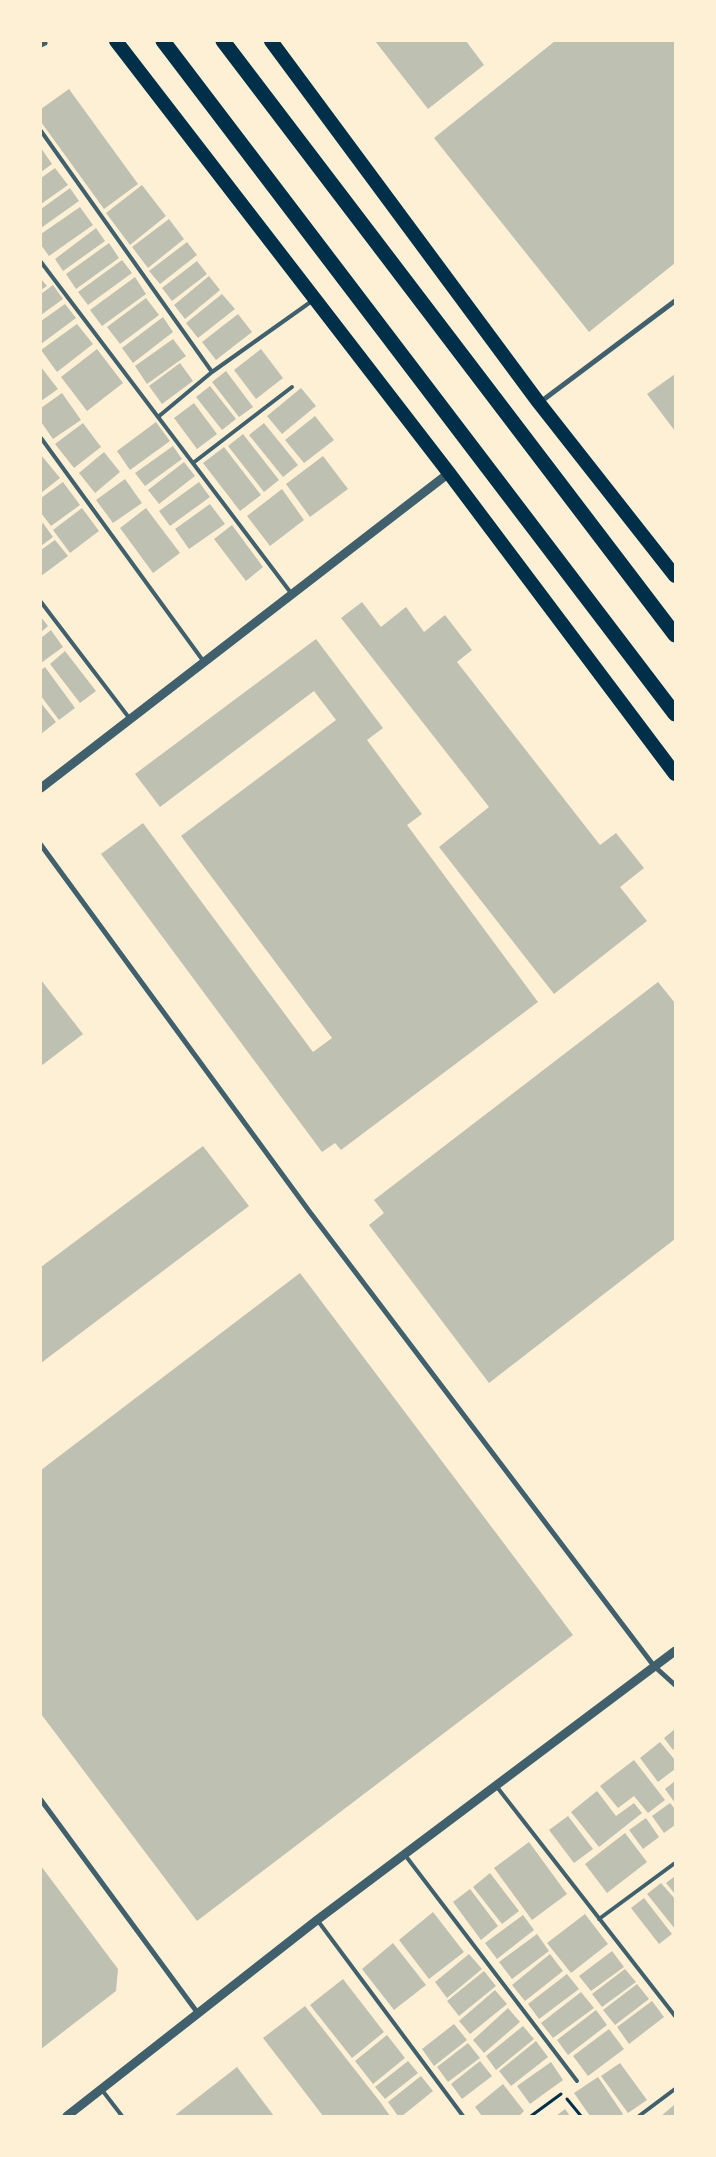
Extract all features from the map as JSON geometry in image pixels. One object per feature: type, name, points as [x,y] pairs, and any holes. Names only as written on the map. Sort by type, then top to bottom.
[{"type":"highway","points":[[116,41],[449,473],[675,774]]},
{"type":"highway","points":[[163,41],[675,714]]},
{"type":"highway","points":[[223,41],[675,635]]},
{"type":"highway","points":[[270,41],[539,403],[675,576]]},
{"type":"street","points":[[539,403],[675,302]]},
{"type":"street","points":[[41,788],[449,473]]},
{"type":"street","points":[[41,846],[309,1211],[654,1666],[675,1685]]},
{"type":"street","points":[[66,2116],[317,1920],[675,1651]]},
{"type":"street","points":[[41,1800],[198,2012]]},
{"type":"lane","points":[[41,131],[212,372]]},
{"type":"lane","points":[[41,262],[292,594]]},
{"type":"lane","points":[[158,417],[212,372],[315,299]]},
{"type":"lane","points":[[193,463],[292,387]]},
{"type":"lane","points":[[41,438],[204,662]]},
{"type":"lane","points":[[41,602],[130,719]]},
{"type":"lane","points":[[496,1786],[675,2016]]},
{"type":"lane","points":[[405,1855],[577,2081]]},
{"type":"lane","points":[[599,1919],[675,1862]]},
{"type":"lane","points":[[317,1920],[463,2116]]},
{"type":"lane","points":[[101,2088],[122,2116]]},
{"type":"lane","points":[[638,2116],[675,2089]]},
{"type":"path","points":[[531,2116],[562,2092],[581,2116]]},
{"type":"building","points":[[375,41],[466,41],[484,65],[428,109]]},
{"type":"building","points":[[555,41],[675,41],[675,263],[589,332],[434,138]]},
{"type":"building","points":[[69,89],[138,184],[104,209],[41,122],[41,109]]},
{"type":"building","points":[[41,148],[52,164],[41,172]]},
{"type":"building","points":[[55,168],[68,185],[41,204],[41,178]]},
{"type":"building","points":[[142,185],[166,216],[130,245],[106,213]]},
{"type":"building","points":[[70,188],[79,201],[41,228],[41,209]]},
{"type":"building","points":[[80,207],[93,225],[49,256],[41,245],[41,234]]},
{"type":"building","points":[[169,219],[184,239],[148,268],[132,247]]},
{"type":"building","points":[[96,228],[105,241],[63,271],[55,259]]},
{"type":"building","points":[[187,242],[197,255],[160,284],[149,271]]},
{"type":"building","points":[[109,243],[119,258],[76,289],[66,274]]},
{"type":"building","points":[[122,260],[132,273],[88,305],[78,292]]},
{"type":"building","points":[[197,261],[207,274],[172,301],[162,288]]},
{"type":"building","points":[[209,276],[220,290],[185,319],[174,305]]},
{"type":"building","points":[[135,277],[146,294],[102,326],[90,310]]},
{"type":"building","points":[[41,279],[47,286],[41,290]]},
{"type":"building","points":[[53,285],[63,299],[41,315],[41,294]]},
{"type":"building","points":[[222,294],[235,309],[198,338],[186,323]]},
{"type":"building","points":[[146,298],[159,315],[120,344],[107,327]]},
{"type":"building","points":[[65,304],[76,318],[41,344],[41,321]]},
{"type":"building","points":[[238,314],[252,332],[216,360],[202,342]]},
{"type":"building","points":[[163,317],[173,332],[133,363],[122,348]]},
{"type":"building","points":[[77,324],[93,344],[57,372],[41,350]]},
{"type":"building","points":[[173,339],[186,356],[147,384],[135,366]]},
{"type":"building","points":[[97,349],[123,383],[87,411],[61,377]]},
{"type":"building","points":[[261,349],[283,378],[256,399],[234,370]]},
{"type":"building","points":[[180,363],[193,381],[162,404],[149,386]]},
{"type":"building","points":[[41,367],[58,389],[41,401]]},
{"type":"building","points":[[226,371],[253,407],[239,417],[212,382]]},
{"type":"building","points":[[675,374],[675,431],[647,394]]},
{"type":"building","points":[[210,386],[236,419],[222,430],[196,397]]},
{"type":"building","points":[[301,388],[316,406],[282,434],[267,416]]},
{"type":"building","points":[[62,393],[81,420],[53,439],[41,422],[41,408]]},
{"type":"building","points":[[194,403],[217,434],[197,449],[174,418]]},
{"type":"building","points":[[315,416],[334,440],[304,463],[285,440]]},
{"type":"building","points":[[156,422],[170,441],[130,470],[117,451]]},
{"type":"building","points":[[83,423],[101,447],[74,468],[55,444]]},
{"type":"building","points":[[264,423],[298,465],[283,477],[249,435]]},
{"type":"building","points":[[243,434],[279,480],[264,492],[228,446]]},
{"type":"building","points":[[173,446],[182,459],[145,486],[135,473]]},
{"type":"building","points":[[224,447],[261,495],[240,511],[203,463]]},
{"type":"building","points":[[104,452],[120,472],[95,493],[79,473]]},
{"type":"building","points":[[41,455],[60,478],[41,493]]},
{"type":"building","points":[[323,456],[348,489],[310,517],[286,484]]},
{"type":"building","points":[[184,462],[195,476],[159,504],[148,490]]},
{"type":"building","points":[[125,479],[142,503],[113,523],[96,500]]},
{"type":"building","points":[[63,482],[80,505],[51,526],[41,513],[41,498]]},
{"type":"building","points":[[199,482],[210,497],[170,526],[159,511]]},
{"type":"building","points":[[282,489],[304,520],[270,546],[247,516]]},
{"type":"building","points":[[210,504],[225,524],[189,549],[175,529]]},
{"type":"building","points":[[82,508],[99,531],[70,553],[53,530]]},
{"type":"building","points":[[146,508],[180,553],[153,573],[120,528]]},
{"type":"building","points":[[43,523],[53,537],[41,546],[41,525]]},
{"type":"building","points":[[232,525],[263,567],[246,581],[214,539]]},
{"type":"building","points":[[55,540],[68,556],[41,576],[41,550]]},
{"type":"building","points":[[362,602],[381,627],[406,607],[424,632],[445,615],[472,650],[457,662],[600,845],[616,833],[644,868],[620,887],[647,921],[554,994],[439,847],[489,807],[341,618]]},
{"type":"building","points":[[41,617],[48,626],[41,632]]},
{"type":"building","points":[[51,630],[63,647],[41,663],[41,638]]},
{"type":"building","points":[[316,639],[383,728],[367,740],[422,814],[407,825],[538,1002],[341,1150],[335,1143],[322,1152],[101,854],[143,823],[313,1052],[332,1038],[181,836],[336,720],[314,691],[160,807],[135,774]]},
{"type":"building","points":[[65,651],[96,691],[80,703],[50,664]]},
{"type":"building","points":[[45,667],[75,708],[59,720],[41,696],[41,670]]},
{"type":"building","points":[[41,703],[56,722],[41,734]]},
{"type":"building","points":[[41,980],[83,1034],[41,1066]]},
{"type":"building","points":[[658,982],[675,1003],[675,1239],[489,1383],[369,1225],[384,1213],[374,1200]]},
{"type":"building","points":[[203,1146],[249,1206],[41,1363],[41,1267]]},
{"type":"building","points":[[300,1273],[573,1635],[197,1921],[41,1714],[41,1470]]},
{"type":"building","points":[[675,1729],[675,1748],[673,1750],[664,1738]]},
{"type":"building","points":[[660,1742],[675,1760],[675,1769],[658,1782],[640,1758]]},
{"type":"building","points":[[634,1760],[665,1800],[648,1813],[634,1796],[618,1808],[600,1786]]},
{"type":"building","points":[[675,1781],[675,1803],[665,1789]]},
{"type":"building","points":[[597,1791],[616,1816],[634,1803],[642,1813],[599,1847],[571,1812]]},
{"type":"building","points":[[670,1803],[675,1809],[675,1825],[664,1833],[652,1816]]},
{"type":"building","points":[[568,1816],[593,1849],[574,1863],[549,1830]]},
{"type":"building","points":[[646,1818],[659,1837],[643,1849],[629,1830]]},
{"type":"building","points":[[625,1833],[647,1862],[607,1893],[585,1864]]},
{"type":"building","points":[[529,1842],[567,1894],[532,1920],[494,1868]]},
{"type":"building","points":[[41,1866],[118,1969],[116,1991],[41,2049]]},
{"type":"building","points":[[490,1873],[519,1911],[502,1924],[473,1887]]},
{"type":"building","points":[[675,1876],[675,1894],[666,1883]]},
{"type":"building","points":[[661,1883],[675,1899],[675,1929],[647,1894]]},
{"type":"building","points":[[470,1889],[498,1926],[481,1940],[453,1902]]},
{"type":"building","points":[[644,1898],[672,1934],[659,1944],[631,1908]]},
{"type":"building","points":[[433,1912],[464,1952],[429,1979],[399,1940]]},
{"type":"building","points":[[585,1914],[608,1944],[571,1973],[547,1943]]},
{"type":"building","points":[[523,1915],[534,1930],[497,1959],[485,1943]]},
{"type":"building","points":[[537,1934],[549,1951],[512,1979],[499,1962]]},
{"type":"building","points":[[393,1943],[426,1985],[394,2010],[362,1969]]},
{"type":"building","points":[[612,1951],[624,1967],[591,1991],[579,1976]]},
{"type":"building","points":[[469,1954],[482,1969],[447,1998],[435,1982]]},
{"type":"building","points":[[550,1954],[563,1971],[525,2001],[512,1985]]},
{"type":"building","points":[[625,1969],[636,1982],[602,2007],[592,1994]]},
{"type":"building","points":[[484,1971],[496,1986],[459,2016],[447,2001]]},
{"type":"building","points":[[567,1974],[579,1989],[539,2019],[528,2004]]},
{"type":"building","points":[[343,1979],[384,2032],[352,2058],[310,2005]]},
{"type":"building","points":[[637,1984],[649,1999],[615,2025],[603,2010]]},
{"type":"building","points":[[495,1990],[507,2004],[470,2034],[459,2021]]},
{"type":"building","points":[[581,1992],[594,2008],[553,2038],[541,2023]]},
{"type":"building","points":[[652,2001],[664,2017],[629,2044],[617,2027]]},
{"type":"building","points":[[305,2006],[390,2116],[323,2116],[263,2038]]},
{"type":"building","points":[[508,2008],[520,2022],[484,2053],[473,2040]]},
{"type":"building","points":[[596,2010],[607,2025],[568,2055],[557,2040]]},
{"type":"building","points":[[454,2024],[467,2040],[434,2066],[422,2049]]},
{"type":"building","points":[[523,2026],[534,2039],[496,2070],[486,2056]]},
{"type":"building","points":[[609,2029],[624,2049],[588,2076],[573,2056]]},
{"type":"building","points":[[387,2035],[405,2058],[373,2084],[355,2061]]},
{"type":"building","points":[[536,2041],[548,2057],[511,2086],[499,2071]]},
{"type":"building","points":[[468,2043],[480,2058],[448,2082],[437,2067]]},
{"type":"building","points":[[408,2061],[418,2073],[385,2099],[375,2087]]},
{"type":"building","points":[[480,2061],[492,2076],[462,2099],[451,2084]]},
{"type":"building","points":[[551,2062],[563,2080],[530,2104],[517,2086]]},
{"type":"building","points":[[620,2063],[647,2100],[628,2113],[601,2076]]},
{"type":"building","points":[[237,2067],[274,2116],[174,2116]]},
{"type":"building","points":[[421,2076],[433,2091],[402,2116],[398,2116],[388,2102]]},
{"type":"building","points":[[598,2077],[623,2114],[620,2116],[590,2116],[574,2093]]},
{"type":"building","points":[[503,2084],[524,2111],[519,2116],[482,2116],[475,2107]]},
{"type":"building","points":[[674,2105],[675,2116],[661,2116]]},
{"type":"building","points":[[565,2109],[570,2116],[556,2116]]}]
